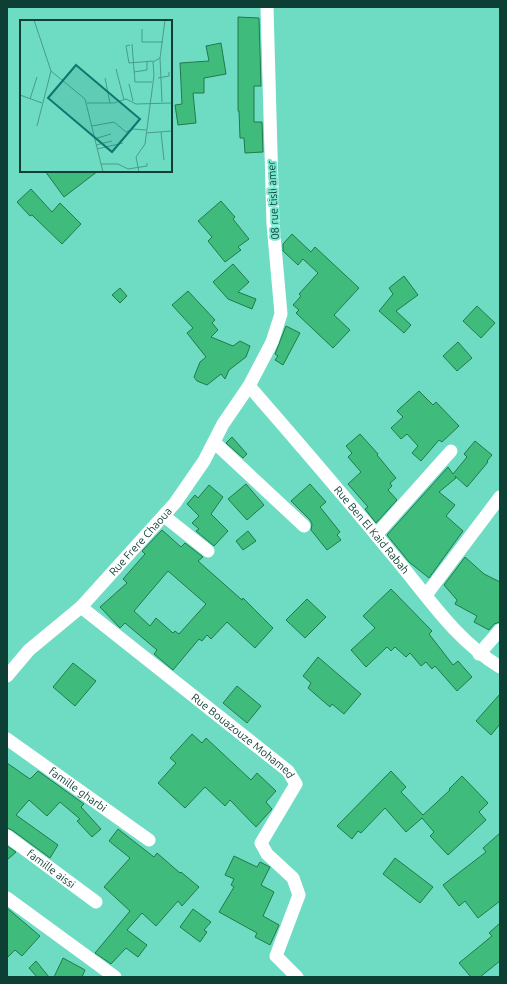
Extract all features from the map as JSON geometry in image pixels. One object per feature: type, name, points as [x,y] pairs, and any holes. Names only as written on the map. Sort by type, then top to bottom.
[{"type":"street","name":"08 rue tisli amer","points":[[249,386],[272,342],[281,314],[273,224],[267,7]]},
{"type":"street","name":"Rue Frere Chaoua","points":[[7,676],[29,650],[82,607],[175,504],[204,461],[223,424],[249,386]]},
{"type":"street","name":"Rue Ben El Kaid Rabah","points":[[249,386],[376,535],[454,631],[480,654],[500,667]]},
{"type":"street","points":[[214,442],[304,526]]},
{"type":"street","points":[[376,535],[451,451]]},
{"type":"street","points":[[426,595],[500,497]]},
{"type":"street","points":[[164,516],[208,551]]},
{"type":"street","name":"Rue Bouazouze Mohamed","points":[[82,607],[288,771],[296,784],[262,843],[267,854],[293,878],[299,895],[276,956],[297,977]]},
{"type":"street","points":[[480,654],[500,630]]},
{"type":"street","name":"famille gharbi","points":[[7,739],[149,840]]},
{"type":"street","name":"famille aissi","points":[[7,836],[96,902]]},
{"type":"street","points":[[7,898],[115,977]]},
{"type":"building","points":[[238,17],[259,18],[261,86],[254,86],[254,122],[262,122],[263,152],[245,153],[244,138],[240,138],[238,111]]},
{"type":"building","points":[[221,43],[226,74],[204,78],[204,93],[193,93],[196,123],[178,125],[175,105],[182,104],[180,63],[209,61],[206,46]]},
{"type":"building","points":[[46,172],[97,172],[64,197]]},
{"type":"building","points":[[31,189],[52,212],[60,203],[81,224],[62,244],[32,215],[30,216],[17,202]]},
{"type":"building","points":[[221,201],[235,217],[233,219],[249,239],[238,247],[241,250],[225,262],[208,241],[212,237],[198,221]]},
{"type":"building","points":[[292,234],[311,252],[315,247],[359,288],[334,315],[350,330],[333,348],[296,313],[299,310],[293,305],[301,296],[299,294],[318,273],[303,259],[298,265],[283,251],[283,244]]},
{"type":"building","points":[[233,264],[249,282],[238,292],[256,299],[252,309],[228,299],[213,282]]},
{"type":"building","points":[[404,276],[418,295],[396,311],[411,325],[404,333],[379,311],[393,294],[389,288]]},
{"type":"building","points":[[120,288],[127,296],[120,303],[112,295]]},
{"type":"building","points":[[188,291],[215,320],[212,323],[218,330],[211,337],[233,346],[240,341],[250,346],[246,357],[229,370],[225,379],[221,374],[207,385],[197,381],[194,377],[200,362],[206,357],[187,333],[193,328],[172,305]]},
{"type":"building","points":[[477,306],[495,323],[481,338],[463,321]]},
{"type":"building","points":[[286,326],[300,333],[283,365],[275,360],[278,356],[275,354]]},
{"type":"building","points":[[458,342],[472,358],[457,371],[443,356]]},
{"type":"building","points":[[419,391],[433,405],[436,402],[459,426],[442,442],[439,440],[421,461],[412,453],[418,446],[407,434],[401,439],[391,428],[403,417],[397,411]]},
{"type":"building","points":[[360,434],[378,454],[377,455],[396,478],[390,483],[392,486],[388,490],[397,500],[376,523],[365,509],[368,507],[348,484],[361,472],[348,457],[352,453],[346,446]]},
{"type":"building","points":[[232,437],[247,454],[243,458],[226,443]]},
{"type":"building","points":[[475,441],[492,455],[467,487],[455,476],[456,478],[439,492],[455,505],[446,516],[463,531],[429,578],[409,562],[387,535],[448,467],[453,474],[467,457],[464,454]]},
{"type":"building","points":[[246,484],[264,505],[247,520],[228,499]]},
{"type":"building","points":[[310,484],[326,502],[320,507],[340,532],[337,535],[341,540],[327,550],[311,530],[312,524],[310,520],[291,501]]},
{"type":"building","points":[[209,485],[223,497],[211,514],[228,531],[214,546],[196,531],[199,529],[192,523],[199,516],[187,504],[195,495],[198,498]]},
{"type":"building","points":[[162,530],[181,547],[185,543],[203,557],[198,561],[242,600],[243,598],[273,628],[255,648],[227,622],[211,639],[207,635],[202,641],[199,639],[173,670],[154,654],[157,650],[125,623],[120,628],[100,607],[127,583],[123,579],[145,554],[142,551]],"holes":[[[168,571],[206,604],[179,634],[175,631],[173,633],[156,618],[150,626],[134,611]]]},
{"type":"building","points":[[248,531],[256,541],[243,550],[236,541]]},
{"type":"building","points":[[465,557],[484,574],[500,582],[500,622],[494,624],[489,630],[474,622],[477,616],[455,604],[457,600],[444,585]]},
{"type":"building","points":[[391,589],[432,631],[429,634],[453,665],[458,661],[472,677],[457,691],[435,666],[432,669],[426,662],[421,666],[410,653],[406,657],[395,647],[391,651],[387,647],[366,667],[351,650],[375,628],[363,616]]},
{"type":"building","points":[[307,599],[326,617],[305,638],[286,620]]},
{"type":"building","points":[[318,657],[361,694],[344,714],[332,704],[330,707],[308,688],[311,683],[303,676]]},
{"type":"building","points":[[73,663],[96,681],[75,706],[53,687]]},
{"type":"building","points":[[237,686],[261,706],[247,723],[223,703]]},
{"type":"building","points":[[500,694],[500,724],[491,735],[476,721]]},
{"type":"building","points":[[192,734],[202,743],[206,738],[251,780],[257,773],[276,791],[266,802],[272,809],[256,827],[230,800],[225,806],[205,787],[185,808],[158,783],[176,763],[170,758]]},
{"type":"building","points":[[7,763],[30,779],[38,771],[84,804],[81,807],[101,829],[92,837],[77,821],[80,819],[60,802],[47,816],[29,800],[16,815],[58,845],[50,858],[12,830],[7,828]]},
{"type":"building","points":[[391,771],[406,787],[401,792],[423,815],[450,790],[449,789],[462,776],[488,803],[479,812],[486,820],[448,855],[430,836],[434,832],[422,818],[406,832],[385,808],[361,833],[358,831],[352,839],[337,826]]},
{"type":"building","points":[[118,829],[154,857],[157,853],[199,887],[182,906],[178,901],[156,926],[142,913],[127,930],[147,945],[138,957],[126,948],[111,964],[95,953],[130,911],[104,887],[130,858],[109,841]]},
{"type":"building","points":[[500,833],[500,901],[478,918],[465,901],[459,906],[443,885],[486,852],[483,848]]},
{"type":"building","points":[[7,846],[16,852],[7,860]]},
{"type":"building","points":[[234,856],[257,867],[260,862],[270,867],[261,885],[274,892],[263,916],[279,925],[270,945],[255,937],[257,933],[219,912],[234,887],[231,885],[234,879],[225,875]]},
{"type":"building","points":[[395,858],[433,887],[420,903],[383,874]]},
{"type":"building","points":[[7,908],[40,936],[22,956],[15,950],[7,958]]},
{"type":"building","points":[[193,909],[211,922],[204,930],[207,932],[200,942],[180,927]]},
{"type":"building","points":[[500,923],[500,961],[480,977],[471,977],[459,963],[492,936],[489,933]]},
{"type":"building","points":[[63,958],[85,970],[82,977],[54,977]]},
{"type":"building","points":[[36,961],[49,977],[37,977],[29,968]]}]
